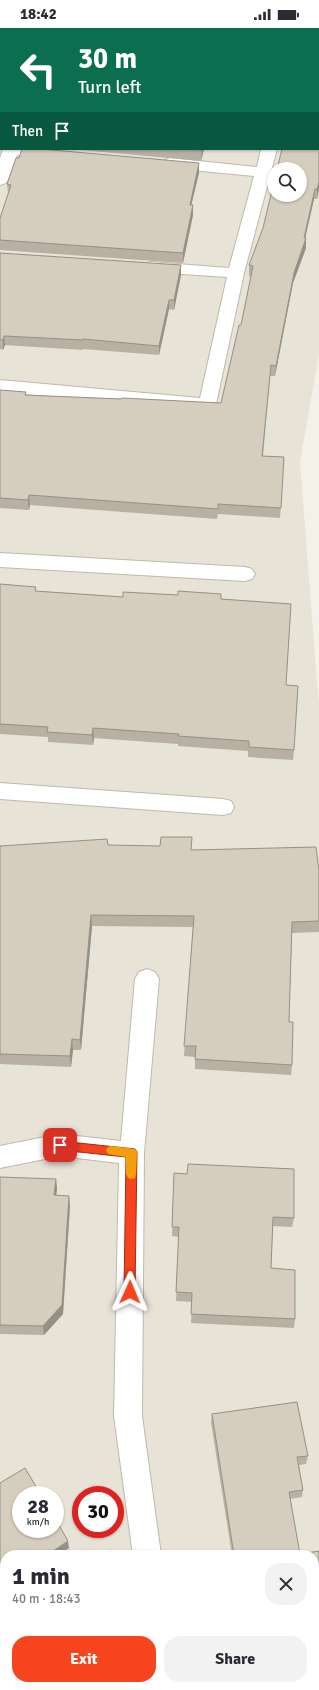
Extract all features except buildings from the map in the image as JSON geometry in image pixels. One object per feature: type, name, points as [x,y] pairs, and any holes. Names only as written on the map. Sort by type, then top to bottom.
[{"type":"street","points":[[0,180],[11,150]]},
{"type":"street","points":[[22,150],[66,154]]},
{"type":"street","points":[[0,386],[207,404],[236,273],[269,150]]},
{"type":"street","points":[[152,162],[263,172]]},
{"type":"street","points":[[134,266],[236,273]]},
{"type":"street","points":[[0,560],[245,574]]},
{"type":"street","points":[[0,791],[223,807]]},
{"type":"street","points":[[146,1550],[128,1416],[132,1152],[147,979]]},
{"type":"street","points":[[0,1157],[60,1145],[132,1152]]},
{"type":"shaded area","points":[[0,150],[319,150],[319,354],[300,462],[319,708],[319,1550],[0,1550]]},
{"type":"slow traffic","points":[[111,1150],[132,1152],[131,1174]]},
{"type":"route","points":[[60,1145],[132,1152],[130,1292]]}]
